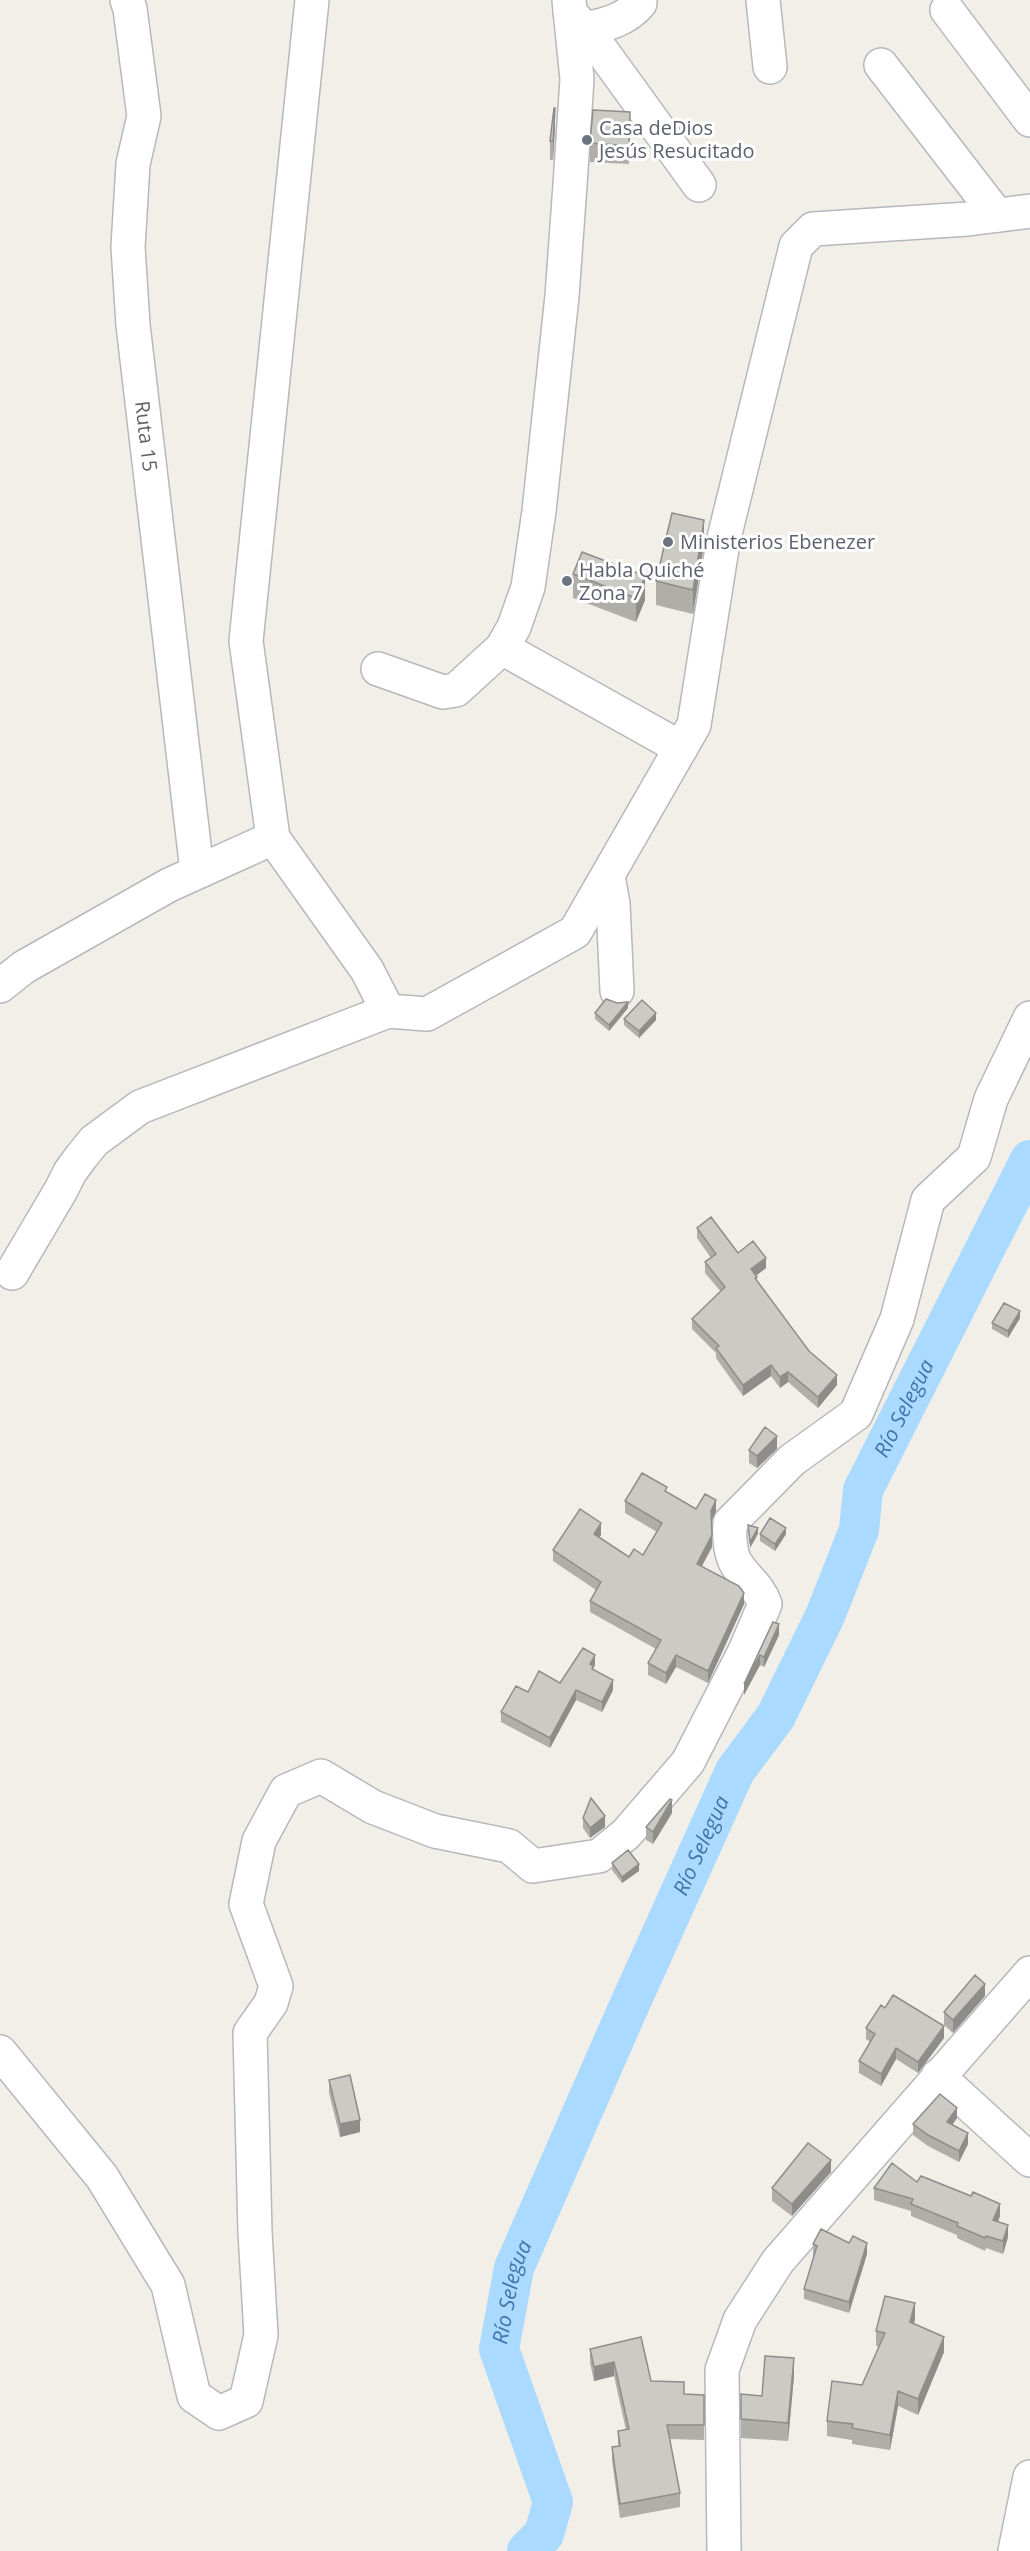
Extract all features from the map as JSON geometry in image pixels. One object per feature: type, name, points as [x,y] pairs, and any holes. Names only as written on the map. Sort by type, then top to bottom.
[{"type":"street","name":"Ruta 15","points":[[127,0],[144,116],[133,164],[128,247],[133,325],[197,871]]},
{"type":"street","points":[[312,0],[246,641],[273,838],[367,970],[388,1011]]},
{"type":"street","points":[[763,0],[770,67]]},
{"type":"street","points":[[574,13],[604,25],[632,12],[640,3]]},
{"type":"street","points":[[947,10],[1030,120]]},
{"type":"street","points":[[574,13],[699,185]]},
{"type":"street","points":[[378,669],[443,692],[456,690],[502,648],[514,627],[528,587],[539,511],[562,296],[578,79],[574,13]]},
{"type":"street","points":[[881,65],[997,215]]},
{"type":"street","points":[[12,1273],[81,1156],[94,1142],[140,1107],[388,1011],[427,1014],[575,932],[693,726],[723,542],[796,246],[813,230],[1030,212]]},
{"type":"street","points":[[502,648],[681,748]]},
{"type":"street","points":[[0,986],[35,962],[169,885],[273,838]]},
{"type":"street","points":[[608,876],[613,904],[617,992]]},
{"type":"street","points":[[0,2052],[102,2177],[168,2285],[194,2396],[219,2413],[246,2401],[261,2335],[255,2232],[250,2033],[271,2002],[276,1986],[246,1904],[259,1841],[286,1791],[321,1776],[373,1807],[435,1831],[509,1846],[533,1866],[599,1856],[626,1834],[688,1762],[746,1650],[765,1604],[760,1592],[736,1563],[729,1535],[730,1523],[792,1460],[856,1414],[897,1319],[928,1200],[974,1157],[991,1098],[1030,1018]]},
{"type":"street","points":[[724,2551],[722,2370],[740,2320],[778,2261],[1030,1973]]},
{"type":"street","points":[[938,2076],[1030,2160]]},
{"type":"street","points":[[1015,2551],[1030,2476]]},
{"type":"building","points":[[554,108],[553,141],[550,141]]},
{"type":"building","points":[[593,110],[630,112],[629,146],[590,143]]},
{"type":"building","points":[[672,513],[704,520],[693,590],[656,581]]},
{"type":"building","points":[[582,552],[645,576],[636,598],[573,574]]},
{"type":"building","points":[[606,999],[617,1003],[628,1002],[609,1025],[595,1013]]},
{"type":"building","points":[[642,1000],[656,1013],[639,1031],[624,1019]]},
{"type":"building","points":[[711,1217],[738,1253],[753,1241],[766,1258],[751,1269],[757,1277],[755,1278],[809,1351],[837,1375],[818,1397],[788,1372],[780,1377],[771,1365],[743,1385],[716,1348],[719,1346],[692,1319],[725,1287],[705,1262],[716,1254],[697,1228]]},
{"type":"building","points":[[1004,1303],[1020,1311],[1008,1331],[992,1323]]},
{"type":"building","points":[[765,1427],[777,1436],[757,1456],[749,1450]]},
{"type":"building","points":[[642,1473],[667,1487],[665,1491],[696,1509],[705,1494],[716,1500],[711,1511],[712,1535],[697,1564],[739,1586],[744,1593],[708,1671],[676,1655],[666,1673],[648,1663],[661,1640],[590,1601],[601,1582],[553,1550],[580,1509],[601,1523],[594,1534],[629,1557],[634,1549],[643,1555],[662,1523],[625,1501]]},
{"type":"building","points":[[770,1518],[786,1528],[775,1544],[760,1534]]},
{"type":"building","points":[[748,1525],[758,1528],[750,1542]]},
{"type":"building","points":[[773,1622],[779,1624],[764,1657],[760,1655],[744,1684]]},
{"type":"building","points":[[583,1648],[595,1655],[590,1664],[593,1666],[592,1669],[613,1680],[602,1702],[576,1690],[550,1738],[501,1712],[516,1686],[528,1692],[539,1671],[560,1683]]},
{"type":"building","points":[[591,1798],[605,1816],[590,1828],[583,1818]]},
{"type":"building","points":[[670,1799],[672,1800],[653,1832],[646,1827]]},
{"type":"building","points":[[628,1850],[639,1864],[622,1877],[612,1863]]},
{"type":"building","points":[[975,1975],[985,1984],[953,2020],[944,2012]]},
{"type":"building","points":[[893,1995],[944,2026],[918,2062],[896,2048],[881,2074],[859,2061],[875,2034],[866,2028],[881,2005],[885,2008]]},
{"type":"building","points":[[350,2075],[360,2120],[340,2124],[329,2080]]},
{"type":"building","points":[[940,2094],[957,2108],[947,2122],[968,2133],[959,2151],[928,2135],[913,2124]]},
{"type":"building","points":[[808,2143],[831,2160],[792,2204],[772,2188]]},
{"type":"building","points":[[892,2163],[917,2182],[921,2176],[971,2196],[973,2192],[1000,2204],[993,2220],[1008,2225],[1003,2241],[986,2236],[985,2238],[957,2226],[958,2223],[911,2204],[913,2199],[874,2188]]},
{"type":"building","points":[[821,2229],[849,2243],[853,2236],[867,2243],[849,2302],[804,2289],[817,2246],[813,2244]]},
{"type":"building","points":[[885,2296],[915,2303],[910,2322],[944,2337],[918,2399],[898,2391],[890,2435],[852,2428],[853,2424],[827,2421],[832,2381],[862,2385],[885,2333],[876,2331]]},
{"type":"building","points":[[641,2337],[651,2381],[684,2382],[684,2394],[704,2395],[704,2425],[667,2425],[680,2493],[620,2504],[612,2447],[620,2446],[618,2431],[629,2429],[614,2362],[594,2367],[590,2349]]},
{"type":"building","points":[[765,2356],[794,2358],[788,2423],[741,2419],[741,2394],[762,2396]]},
{"type":"waterway","name":"Río Selegua","points":[[527,2551],[544,2534],[553,2502],[499,2349],[514,2268],[735,1771],[776,1716],[825,1616],[859,1530],[863,1490],[1030,1160]]},
{"type":"place","name":"Casa deDios Jesús Resucitado","points":[[587,140]]},
{"type":"place","name":"Ministerios Ebenezer","points":[[668,542]]},
{"type":"place","name":"Habla Quiché Zona 7","points":[[567,581]]}]
